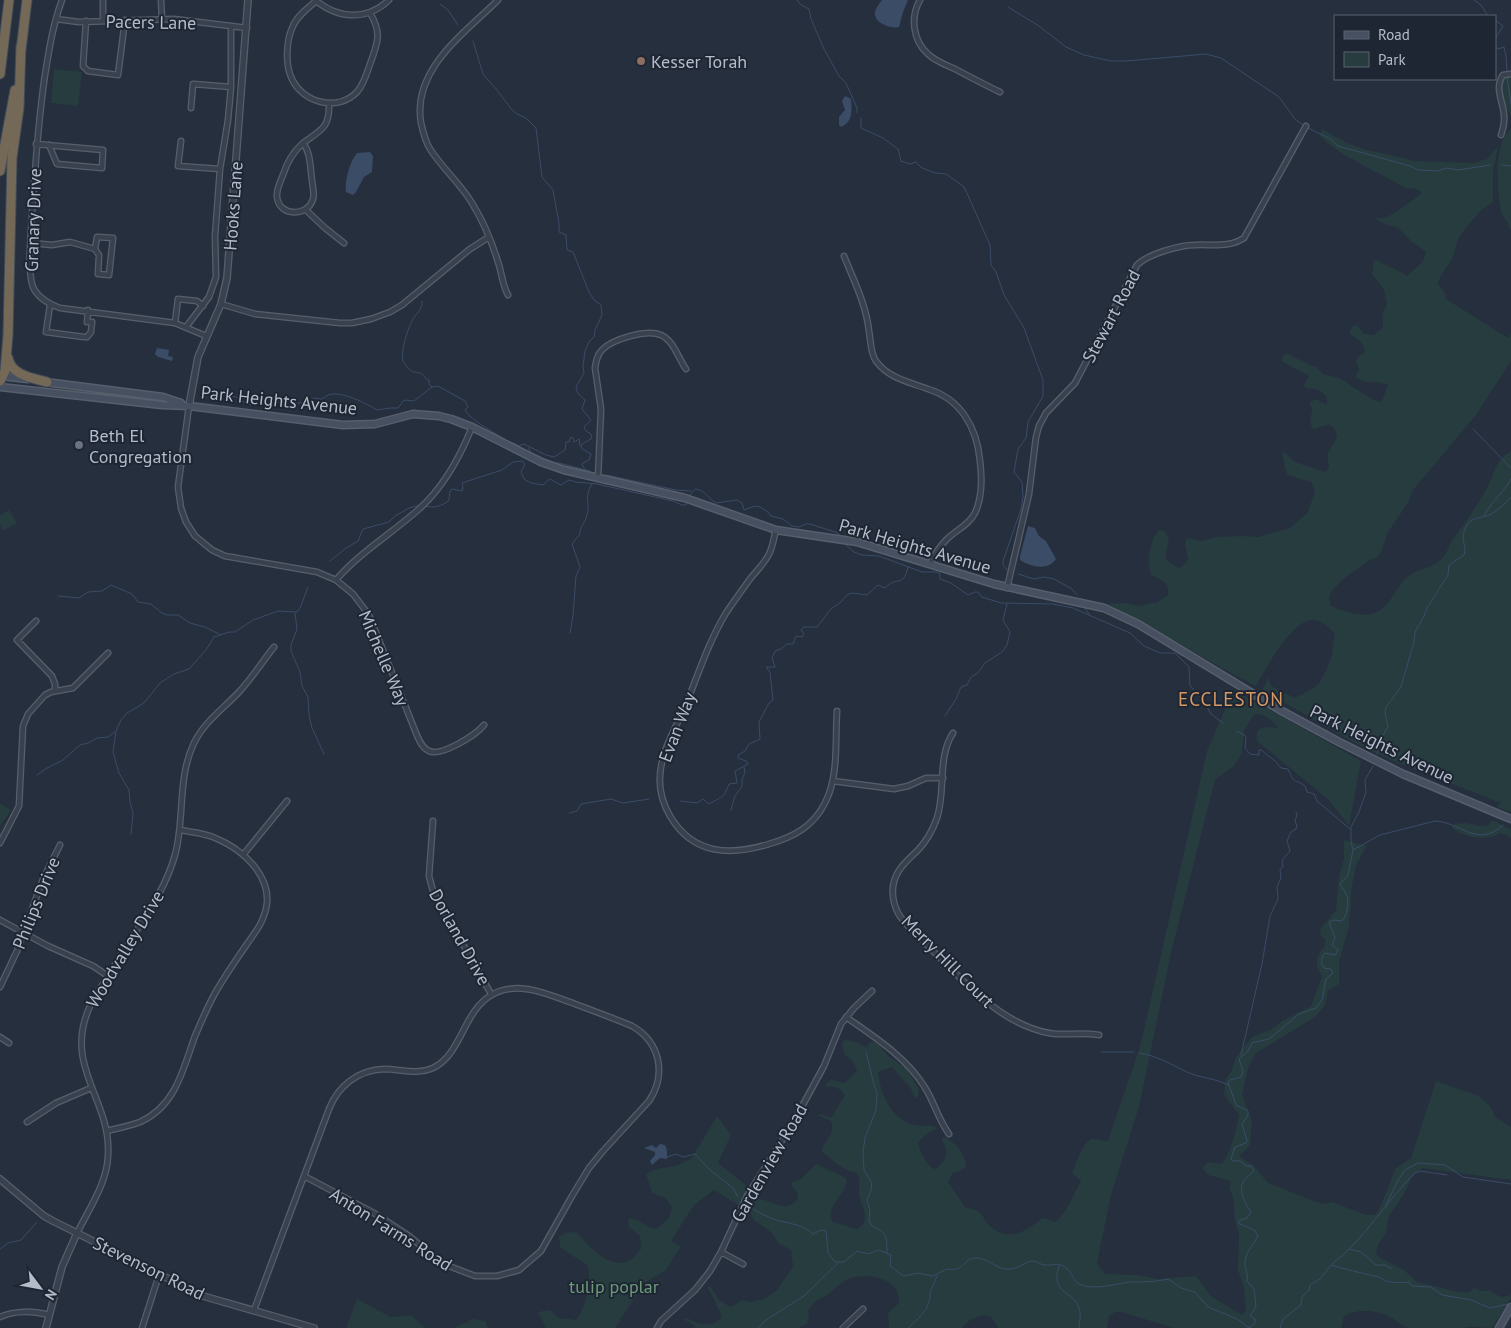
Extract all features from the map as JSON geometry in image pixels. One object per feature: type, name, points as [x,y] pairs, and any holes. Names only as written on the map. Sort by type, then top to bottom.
[{"type":"highway","points":[[0,74],[9,0]]},
{"type":"highway","points":[[0,171],[27,0]]},
{"type":"highway","points":[[0,61],[4,44]]},
{"type":"highway","points":[[21,46],[19,108],[11,164],[7,352],[8,362],[16,372],[47,382]]},
{"type":"highway","points":[[1,378],[7,352]]},
{"type":"main road","name":"Park Heights Avenue","points":[[1,378],[163,397],[189,406]]},
{"type":"main road","name":"Park Heights Avenue","points":[[0,387],[162,405],[189,406],[321,423],[375,424],[413,414],[426,414],[451,419],[472,427],[541,462],[564,470],[700,502],[776,530],[857,542],[1007,588],[1091,604],[1114,612],[1138,624],[1275,707],[1339,742],[1403,774],[1511,819]]},
{"type":"main road","points":[[102,389],[118,395],[125,401],[128,398],[149,395]]},
{"type":"main road","points":[[1499,1328],[1511,1307]]},
{"type":"street","name":"Granary Drive","points":[[50,304],[38,296],[32,284],[31,243],[36,144],[47,64],[56,19],[62,0]]},
{"type":"street","points":[[103,0],[103,20]]},
{"type":"street","points":[[161,0],[162,19]]},
{"type":"street","name":"Hooks Lane","points":[[189,406],[195,368],[206,336],[221,304],[229,261],[248,0]]},
{"type":"street","points":[[370,12],[377,26],[378,38],[360,87],[352,96],[342,101],[329,103],[317,101],[306,96],[292,80],[288,68],[289,37],[292,27],[301,15],[315,0],[324,7],[341,15],[359,16],[382,6],[389,0]]},
{"type":"street","points":[[498,0],[434,65],[422,91],[420,109],[426,143],[435,157],[468,196],[489,237],[508,295]]},
{"type":"street","points":[[920,0],[915,10],[914,22],[917,37],[924,50],[937,60],[1000,92]]},
{"type":"street","name":"Pacers Lane","points":[[56,19],[86,21],[186,20],[247,28]]},
{"type":"street","points":[[86,21],[83,66],[88,71],[118,75],[125,20]]},
{"type":"street","points":[[186,327],[203,306],[212,290],[216,277],[215,236],[220,169],[231,87],[231,27]]},
{"type":"street","points":[[1501,135],[1505,117],[1499,87],[1501,79],[1508,74]]},
{"type":"street","points":[[190,108],[193,84],[231,87]]},
{"type":"street","points":[[303,143],[308,152],[313,193],[312,201],[306,210],[296,213],[288,211],[280,205],[277,198],[278,188],[286,165],[295,151],[303,143],[325,127],[330,114],[329,103]]},
{"type":"street","name":"Stewart Road","points":[[1007,588],[1029,494],[1039,426],[1046,413],[1075,383],[1134,270],[1145,259],[1169,250],[1189,245],[1229,245],[1244,238],[1305,127]]},
{"type":"street","points":[[180,141],[178,166],[220,169]]},
{"type":"street","points":[[36,144],[49,145],[103,150],[102,168],[56,164],[49,145]]},
{"type":"street","points":[[306,210],[325,228],[344,242]]},
{"type":"street","points":[[31,243],[52,245],[70,242],[95,249],[99,255],[98,274],[109,274],[114,238],[97,237],[95,249]]},
{"type":"street","points":[[221,304],[255,314],[294,319],[352,323],[371,319],[402,305],[470,249],[489,237]]},
{"type":"street","points":[[844,256],[864,303],[871,350],[875,360],[883,369],[895,377],[939,393],[954,404],[967,419],[977,440],[981,474],[978,506],[969,521],[941,546],[930,564]]},
{"type":"street","points":[[175,323],[178,299],[197,300],[203,306]]},
{"type":"street","points":[[88,310],[87,322],[92,322],[91,332],[86,337],[46,332],[50,304],[60,308],[88,310],[175,323],[206,336]]},
{"type":"street","points":[[598,478],[602,409],[595,362],[601,351],[606,346],[634,335],[661,335],[671,343],[686,370]]},
{"type":"street","name":"Michelle Way","points":[[189,406],[178,494],[183,514],[196,536],[212,550],[230,558],[311,570],[336,580],[353,594],[369,615],[416,733],[425,749],[437,753],[472,737],[484,725]]},
{"type":"street","points":[[336,580],[425,503],[439,486],[459,454],[472,427]]},
{"type":"street","name":"Evan Way","points":[[776,530],[768,558],[732,604],[706,651],[688,700],[662,759],[660,778],[662,798],[675,824],[696,842],[721,851],[744,851],[785,840],[805,828],[819,813],[833,781],[837,711]]},
{"type":"street","points":[[36,621],[17,640],[52,676],[55,691]]},
{"type":"street","name":"Woodvalley Drive","points":[[46,1328],[62,1268],[106,1172],[108,1156],[107,1131],[90,1088],[82,1061],[82,1031],[87,1012],[163,887],[175,856],[180,830],[185,770],[194,744],[205,725],[240,690],[274,646]]},
{"type":"street","points":[[0,843],[19,806],[23,726],[25,719],[32,708],[45,695],[73,688],[108,653]]},
{"type":"street","name":"Merry Hill Court","points":[[953,733],[946,750],[940,806],[935,824],[923,844],[901,866],[894,879],[893,898],[899,914],[911,930],[977,994],[1000,1013],[1022,1025],[1042,1032],[1062,1035],[1090,1033],[1099,1035]]},
{"type":"street","points":[[833,781],[899,789],[926,778],[943,778]]},
{"type":"street","points":[[243,855],[287,801]]},
{"type":"street","name":"Dorland Drive","points":[[433,821],[428,876],[433,891],[491,994]]},
{"type":"street","points":[[107,1131],[140,1122],[158,1110],[172,1095],[181,1078],[195,1037],[209,1006],[263,918],[267,902],[265,884],[258,870],[243,855],[212,837],[180,830]]},
{"type":"street","name":"Philips Drive","points":[[0,988],[24,933],[38,890],[60,845]]},
{"type":"street","points":[[0,920],[108,976]]},
{"type":"street","name":"Anton Farms Road","points":[[304,1176],[374,1213],[420,1244],[438,1260],[463,1272],[484,1277],[497,1276],[519,1270],[536,1256],[546,1244],[589,1169],[603,1151],[650,1101],[657,1086],[659,1064],[655,1048],[645,1036],[640,1031],[620,1021],[534,989],[515,988],[491,994]]},
{"type":"street","name":"Gardenview Road","points":[[657,1328],[699,1286],[721,1252],[740,1208],[824,1066],[838,1030],[846,1017],[872,991]]},
{"type":"street","points":[[254,1310],[332,1100],[344,1086],[357,1076],[369,1071],[419,1072],[437,1065],[452,1051],[473,1012],[491,994]]},
{"type":"street","points":[[846,1017],[887,1046],[913,1070],[924,1086],[949,1134]]},
{"type":"street","points":[[0,1038],[9,1043]]},
{"type":"street","points":[[27,1122],[56,1103],[90,1088]]},
{"type":"street","name":"Stevenson Road","points":[[0,1179],[44,1216],[203,1296],[314,1328]]},
{"type":"street","points":[[721,1252],[743,1264]]},
{"type":"street","points":[[142,1328],[159,1275]]},
{"type":"street","points":[[843,1328],[864,1309]]},
{"type":"street","points":[[0,1317],[21,1312],[34,1312],[49,1316]]},
{"type":"green space","points":[[54,69],[82,72],[78,106],[51,103]]},
{"type":"green space","points":[[1511,76],[1511,115],[1506,109],[1500,87],[1503,80]]},
{"type":"green space","points":[[1322,129],[1347,143],[1366,150],[1415,161],[1473,163],[1487,159],[1498,146],[1493,171],[1493,202],[1480,211],[1459,237],[1452,259],[1440,277],[1438,284],[1445,293],[1446,299],[1508,338],[1511,334],[1511,361],[1476,415],[1413,490],[1408,503],[1388,532],[1382,550],[1376,558],[1370,560],[1342,580],[1331,592],[1329,598],[1331,606],[1344,611],[1367,614],[1380,611],[1405,579],[1415,572],[1435,564],[1444,556],[1483,495],[1498,463],[1511,451],[1511,812],[1497,807],[1501,803],[1393,761],[1353,742],[1262,690],[1269,677],[1271,686],[1295,698],[1311,690],[1319,683],[1332,656],[1335,634],[1322,622],[1312,620],[1304,622],[1296,628],[1280,647],[1256,686],[1142,623],[1103,604],[1125,603],[1140,606],[1156,603],[1168,595],[1166,584],[1151,575],[1150,570],[1151,545],[1159,530],[1165,531],[1169,538],[1166,560],[1179,568],[1188,559],[1186,539],[1202,541],[1217,537],[1258,537],[1290,528],[1308,512],[1315,491],[1311,482],[1287,475],[1282,454],[1284,452],[1295,462],[1325,472],[1329,467],[1327,455],[1337,437],[1335,429],[1329,424],[1315,429],[1312,428],[1310,422],[1312,409],[1309,402],[1316,399],[1327,405],[1327,397],[1319,390],[1306,388],[1304,385],[1309,376],[1281,361],[1285,353],[1316,367],[1323,374],[1340,378],[1381,403],[1388,385],[1379,382],[1367,382],[1355,377],[1359,369],[1356,362],[1358,356],[1364,354],[1365,350],[1361,342],[1349,333],[1352,327],[1357,325],[1364,334],[1373,335],[1383,326],[1382,315],[1387,304],[1384,290],[1372,274],[1374,259],[1407,276],[1422,262],[1426,252],[1412,242],[1398,228],[1384,224],[1375,218],[1387,217],[1422,192],[1413,188],[1407,189],[1340,152],[1320,136]]},
{"type":"green space","points":[[1511,129],[1511,230],[1502,213],[1498,167],[1501,144],[1505,135]]},
{"type":"green space","points":[[9,510],[17,523],[3,531],[0,525],[0,515]]},
{"type":"green space","points":[[1233,691],[1238,692],[1361,761],[1349,826],[1329,800],[1257,741],[1259,729],[1266,727],[1278,728],[1265,716],[1254,714],[1244,731],[1242,753],[1234,766],[1215,780],[1171,953],[1139,1107],[1111,1195],[1097,1263],[1105,1274],[1138,1275],[1158,1279],[1196,1276],[1211,1296],[1242,1315],[1246,1309],[1244,1288],[1238,1270],[1239,1234],[1235,1220],[1233,1197],[1229,1188],[1231,1181],[1208,1175],[1202,1168],[1208,1162],[1221,1164],[1227,1156],[1233,1141],[1239,1115],[1224,1094],[1226,1078],[1231,1072],[1236,1057],[1252,1037],[1272,1029],[1282,1021],[1311,1006],[1322,976],[1317,964],[1319,954],[1325,946],[1325,939],[1320,935],[1321,928],[1336,910],[1339,877],[1344,859],[1344,840],[1367,846],[1356,865],[1351,890],[1349,927],[1339,962],[1339,984],[1328,990],[1325,1005],[1315,1017],[1256,1053],[1248,1068],[1242,1095],[1252,1121],[1250,1146],[1239,1156],[1254,1166],[1268,1183],[1322,1204],[1332,1202],[1366,1215],[1374,1215],[1381,1205],[1395,1169],[1411,1158],[1436,1081],[1479,1096],[1491,1107],[1495,1117],[1511,1127],[1511,1180],[1422,1168],[1413,1175],[1404,1194],[1389,1216],[1386,1233],[1378,1245],[1376,1254],[1404,1270],[1417,1282],[1459,1292],[1469,1292],[1474,1288],[1480,1291],[1490,1291],[1501,1297],[1511,1295],[1492,1328],[1410,1328],[1387,1315],[1361,1311],[1344,1316],[1341,1328],[1174,1328],[1121,1312],[1115,1312],[1109,1316],[1107,1328],[998,1328],[992,1318],[984,1315],[971,1319],[962,1328],[889,1328],[888,1313],[899,1303],[896,1289],[884,1280],[862,1276],[847,1280],[813,1303],[808,1310],[807,1324],[798,1328],[695,1328],[694,1325],[683,1319],[687,1318],[709,1324],[721,1318],[721,1314],[707,1287],[711,1287],[719,1300],[729,1306],[733,1306],[742,1300],[750,1302],[764,1299],[777,1290],[793,1266],[791,1250],[778,1243],[772,1233],[754,1220],[749,1210],[753,1202],[759,1199],[789,1206],[798,1199],[792,1182],[800,1180],[816,1164],[847,1180],[831,1211],[833,1222],[856,1229],[864,1222],[865,1214],[859,1195],[858,1175],[840,1166],[821,1151],[831,1133],[832,1125],[831,1121],[817,1115],[821,1114],[832,1117],[845,1095],[837,1088],[832,1086],[826,1087],[825,1084],[831,1080],[845,1083],[857,1071],[853,1061],[844,1054],[842,1043],[845,1040],[856,1042],[866,1047],[872,1041],[879,1045],[889,1057],[907,1069],[919,1089],[918,1096],[915,1098],[910,1087],[892,1067],[878,1072],[881,1088],[887,1103],[897,1116],[904,1121],[914,1125],[938,1128],[925,1135],[918,1143],[924,1158],[932,1168],[935,1169],[945,1159],[946,1148],[941,1139],[944,1137],[960,1149],[965,1158],[966,1167],[953,1173],[948,1182],[966,1208],[978,1211],[991,1227],[1004,1234],[1024,1231],[1041,1219],[1045,1218],[1055,1222],[1059,1218],[1081,1181],[1072,1173],[1083,1148],[1092,1139],[1108,1141],[1141,1043],[1207,751]]},
{"type":"green space","points":[[0,803],[11,810],[0,826]]},
{"type":"green space","points":[[1492,820],[1511,829],[1511,838],[1501,833],[1482,838],[1470,837],[1452,828],[1454,824],[1464,823],[1484,826]]},
{"type":"green space","name":"tulip poplar","points":[[717,1116],[731,1135],[718,1163],[751,1189],[740,1206],[714,1190],[694,1205],[671,1241],[681,1246],[666,1270],[643,1284],[615,1328],[546,1328],[538,1312],[550,1310],[559,1318],[576,1320],[585,1301],[589,1280],[588,1266],[560,1247],[559,1236],[564,1233],[576,1232],[593,1249],[607,1259],[622,1262],[631,1259],[641,1249],[640,1236],[629,1227],[628,1218],[656,1229],[668,1219],[672,1208],[666,1198],[652,1193],[646,1174],[657,1169],[675,1166],[691,1159]]},
{"type":"green space","points":[[357,1299],[391,1317],[411,1315],[427,1328],[346,1328]]},
{"type":"green space","points":[[473,1319],[485,1321],[488,1328],[454,1328]]},
{"type":"water","points":[[882,0],[908,0],[899,27],[885,25],[876,18],[875,11]]},
{"type":"water","points":[[845,96],[851,99],[850,119],[841,127],[839,125],[839,117],[845,110],[842,101]]},
{"type":"water","points":[[370,152],[373,156],[372,172],[364,177],[353,195],[346,192],[347,177],[354,157],[357,153]]},
{"type":"water","points":[[157,348],[169,350],[168,356],[173,357],[172,361],[158,357],[155,354]]},
{"type":"water","points":[[1028,526],[1035,528],[1039,536],[1046,541],[1056,559],[1053,563],[1039,567],[1020,560]]},
{"type":"water","points":[[660,1144],[665,1145],[667,1159],[660,1158],[652,1165],[650,1161],[655,1152],[644,1148],[652,1145],[656,1148]]},
{"type":"waterway","points":[[797,0],[801,5],[809,9],[811,19],[824,49],[839,76],[846,83],[857,108],[857,113]]},
{"type":"waterway","points":[[1474,0],[1481,5],[1487,15]]},
{"type":"waterway","points":[[440,4],[448,10],[458,25]]},
{"type":"waterway","points":[[1008,7],[1039,26],[1066,47],[1084,55],[1111,61],[1206,54],[1221,58],[1279,97],[1295,119],[1304,126]]},
{"type":"waterway","points":[[1496,21],[1503,26],[1496,37]]},
{"type":"waterway","points":[[473,41],[483,74],[512,110],[526,118],[536,128],[542,177],[553,190],[559,232],[566,235],[567,250],[573,252],[589,292],[594,300],[601,305],[602,315],[594,337],[589,342],[585,351],[584,373],[576,388],[585,400],[582,409],[591,420],[584,427],[591,434],[592,438],[581,445],[582,449],[591,454],[589,460],[582,465],[585,469]]},
{"type":"waterway","points":[[1496,48],[1504,47],[1507,73]]},
{"type":"waterway","points":[[1507,77],[1511,104]]},
{"type":"waterway","points":[[861,118],[861,128],[883,138],[898,149],[901,161],[910,164],[916,162],[922,168],[935,173],[946,174],[963,186],[990,245],[991,265],[996,272],[1004,295],[1024,328],[1043,380],[1043,396],[1028,422],[1026,438],[1018,449],[1014,472],[1022,482],[1023,497],[1021,509],[1003,561],[1003,565],[1007,570]]},
{"type":"waterway","points":[[1308,128],[1329,138],[1338,146],[1419,170],[1437,171],[1447,168],[1458,170],[1491,165]]},
{"type":"waterway","points":[[1502,165],[1511,166]]},
{"type":"waterway","points":[[422,301],[420,309],[408,329],[402,357],[410,370],[422,374],[429,380],[429,384],[432,387]]},
{"type":"waterway","points":[[231,396],[240,398],[245,403],[251,405],[278,402],[290,409],[297,403],[340,394],[354,398],[377,410],[398,408],[404,400],[414,401],[432,387],[438,386],[465,401],[468,407],[465,410],[478,423],[519,446],[524,444],[554,457],[565,450],[566,442],[569,442],[571,437],[574,442],[579,439],[580,446]]},
{"type":"waterway","points":[[1473,429],[1511,468]]},
{"type":"waterway","points":[[529,448],[530,452],[554,463],[590,471]]},
{"type":"waterway","points":[[424,506],[440,506],[449,500],[452,489],[462,491],[462,483],[502,470],[513,462],[522,461],[525,464],[521,472],[524,479],[531,483],[543,485],[550,479],[561,485],[569,480],[597,484],[673,501],[682,505],[687,503]]},
{"type":"waterway","points":[[606,475],[676,490],[691,491]]},
{"type":"waterway","points":[[1484,516],[1511,479]]},
{"type":"waterway","points":[[570,633],[576,576],[580,567],[572,544],[580,534],[586,518],[588,493],[592,484]]},
{"type":"waterway","points":[[690,495],[695,489],[702,491],[716,503],[737,500],[742,503],[744,510],[755,506],[760,507],[771,516],[783,519],[792,526],[799,527],[810,524],[838,533],[840,536]]},
{"type":"waterway","points":[[1377,754],[1382,737],[1388,727],[1386,707],[1401,687],[1415,632],[1427,608],[1448,575],[1449,565],[1464,555],[1463,535],[1468,523],[1495,512],[1511,497]]},
{"type":"waterway","points":[[330,561],[358,541],[363,529],[389,522],[409,508],[420,505]]},
{"type":"waterway","points":[[845,544],[854,552],[862,555],[879,556],[922,572],[937,572],[940,574],[940,579],[951,583],[968,595],[978,592],[982,597],[1001,603],[1053,604],[1073,608],[1130,633],[1144,646],[1160,653],[1175,653],[1189,667],[1190,686],[1203,700],[1211,714],[1223,723]]},
{"type":"waterway","points":[[680,801],[697,803],[703,799],[709,804],[723,795],[729,784],[737,783],[735,771],[748,764],[746,761],[738,758],[738,755],[745,751],[749,744],[760,739],[759,722],[769,703],[773,700],[770,672],[766,667],[775,667],[772,658],[775,651],[787,644],[793,644],[796,636],[802,637],[804,634],[801,630],[804,627],[817,627],[831,609],[847,595],[852,593],[867,595],[878,585],[885,588],[890,583],[903,579],[908,567]]},
{"type":"waterway","points":[[1018,574],[1034,579],[1044,577],[1054,579],[1072,589],[1077,595]]},
{"type":"waterway","points":[[58,596],[79,598],[88,592],[102,591],[111,585],[132,594],[138,602],[151,604],[162,613],[178,615],[190,623],[205,627],[221,635]]},
{"type":"waterway","points":[[131,834],[133,813],[129,790],[119,773],[113,752],[116,731],[121,720],[127,713],[144,703],[160,683],[174,674],[189,669],[206,650],[214,637],[235,632],[253,620],[278,611],[297,612],[308,587]]},
{"type":"waterway","points":[[945,716],[961,687],[967,685],[971,677],[978,673],[985,663],[1002,652],[1007,645],[1010,632],[1003,620],[1007,604]]},
{"type":"waterway","points":[[1085,608],[1089,614]]},
{"type":"waterway","points":[[295,613],[297,629],[291,645],[291,651],[300,672],[302,686],[308,697],[312,728],[324,754]]},
{"type":"waterway","points":[[1237,731],[1246,736],[1245,748],[1250,754],[1259,755],[1259,750],[1261,750],[1281,768],[1288,769],[1294,780],[1305,786],[1307,792],[1314,794],[1317,801],[1350,829]]},
{"type":"waterway","points":[[37,775],[63,760],[80,745],[97,738],[108,737],[115,732]]},
{"type":"waterway","points":[[750,1207],[773,1219],[801,1226],[813,1234],[821,1230],[826,1231],[828,1253],[835,1262],[844,1262],[857,1251],[868,1254],[879,1250],[891,1255],[890,1266],[903,1276],[918,1273],[933,1276],[947,1269],[957,1269],[970,1259],[979,1258],[1006,1269],[1015,1268],[1031,1261],[1044,1265],[1060,1265],[1068,1270],[1078,1283],[1087,1286],[1099,1287],[1168,1279],[1181,1288],[1195,1292],[1208,1307],[1237,1319],[1249,1328],[1255,1323],[1255,1319],[1250,1316],[1256,1307],[1254,1289],[1247,1281],[1245,1261],[1247,1253],[1258,1235],[1254,1230],[1238,1223],[1240,1220],[1247,1218],[1251,1212],[1241,1190],[1244,1180],[1254,1170],[1251,1166],[1246,1166],[1240,1161],[1233,1161],[1231,1159],[1235,1147],[1247,1141],[1242,1124],[1248,1115],[1248,1111],[1236,1105],[1228,1082],[1241,1077],[1243,1071],[1239,1059],[1248,1051],[1252,1043],[1269,1039],[1299,1014],[1316,1008],[1322,1000],[1326,979],[1333,973],[1331,969],[1324,968],[1322,959],[1325,953],[1335,955],[1338,950],[1332,945],[1335,938],[1329,922],[1333,920],[1342,921],[1346,913],[1347,896],[1340,884],[1348,875],[1353,850],[1351,827],[1366,792],[1365,780],[1373,766]]},
{"type":"waterway","points":[[731,810],[735,796],[742,786],[742,779],[745,773],[744,767]]},
{"type":"waterway","points":[[569,813],[577,811],[581,804],[611,799],[623,803],[649,799]]},
{"type":"waterway","points":[[1241,1055],[1262,964],[1270,916],[1278,899],[1277,887],[1281,878],[1280,870],[1283,866],[1283,859],[1290,851],[1287,841],[1291,832],[1297,826],[1295,821],[1296,812]]},
{"type":"waterway","points":[[1353,850],[1380,835],[1435,821],[1444,822],[1477,835],[1494,832],[1503,825]]},
{"type":"waterway","points":[[866,1052],[877,1093],[876,1110],[865,1138],[863,1152],[864,1170],[872,1183],[867,1200],[870,1210],[869,1221],[872,1226],[881,1230],[885,1236],[887,1252]]},
{"type":"waterway","points":[[1101,1052],[1134,1052]]},
{"type":"waterway","points":[[1139,1053],[1158,1058],[1192,1074],[1228,1085]]},
{"type":"waterway","points":[[667,1157],[676,1154],[683,1157],[695,1154],[710,1170],[733,1188],[738,1197]]},
{"type":"waterway","points":[[1386,1205],[1405,1170],[1418,1163],[1445,1165],[1463,1177],[1511,1184]]},
{"type":"waterway","points":[[1332,1264],[1355,1243],[1415,1173],[1420,1171],[1447,1175]]},
{"type":"waterway","points":[[0,1249],[8,1243],[21,1240],[37,1222]]},
{"type":"waterway","points":[[1349,1249],[1361,1252],[1376,1265],[1385,1265],[1392,1269]]},
{"type":"waterway","points":[[758,1328],[766,1320],[804,1296],[838,1263]]},
{"type":"waterway","points":[[1280,1328],[1283,1319],[1301,1305],[1302,1297],[1309,1290],[1310,1285],[1321,1278],[1331,1265],[1377,1276],[1388,1282],[1409,1282],[1412,1286],[1431,1287],[1442,1295],[1471,1300],[1490,1308],[1509,1304]]},
{"type":"waterway","points":[[1059,1266],[1058,1283],[1060,1288],[1074,1299],[1078,1305],[1080,1314],[1079,1328]]},
{"type":"waterway","points":[[908,1328],[926,1309],[937,1276]]},
{"type":"place","name":"Kesser Torah","points":[[641,61]]},
{"type":"place","name":"Beth El Congregation","points":[[79,445]]},
{"type":"district","name":"ECCLESTON","points":[[1231,699]]}]
